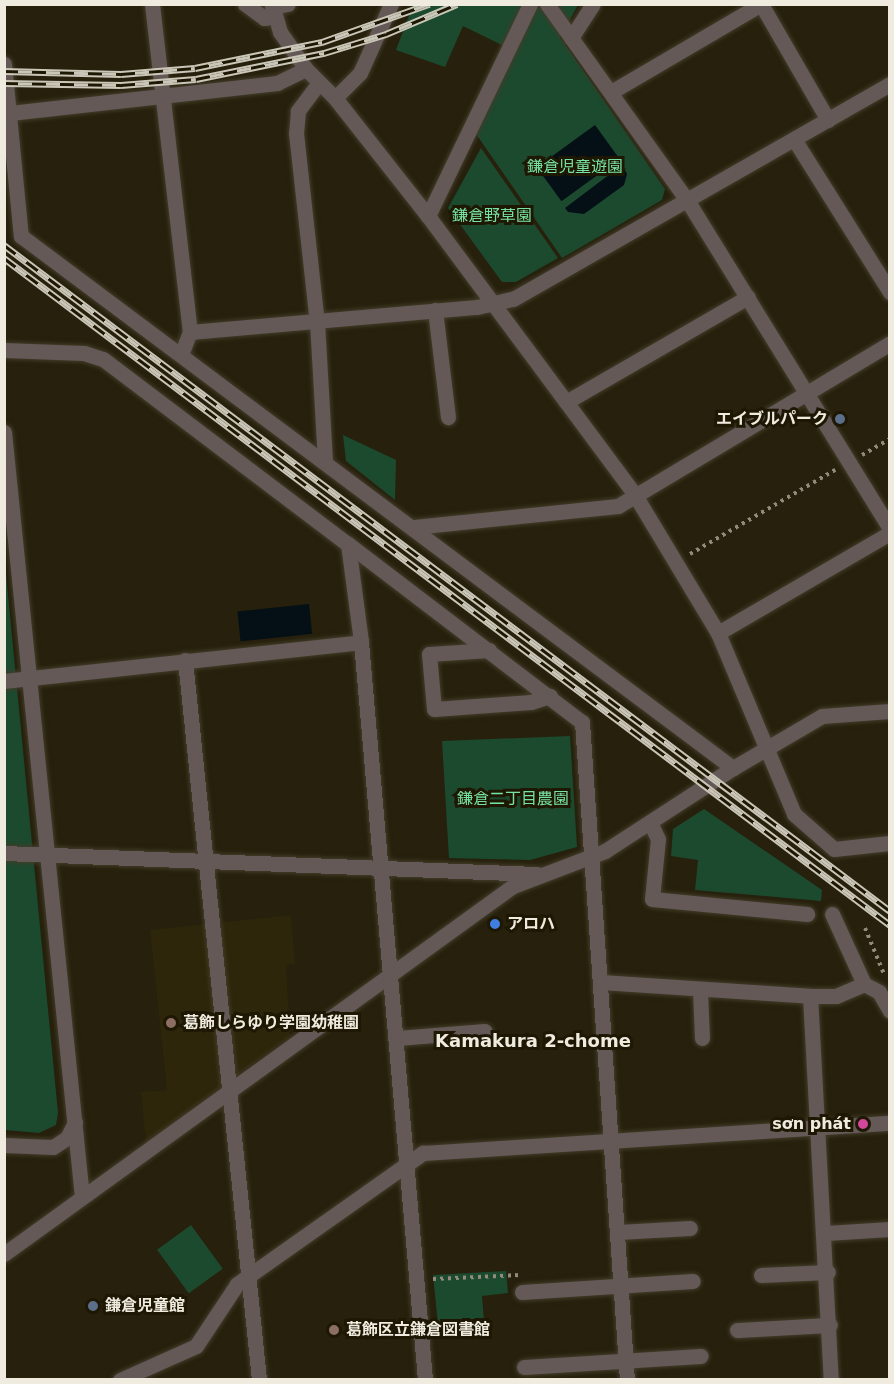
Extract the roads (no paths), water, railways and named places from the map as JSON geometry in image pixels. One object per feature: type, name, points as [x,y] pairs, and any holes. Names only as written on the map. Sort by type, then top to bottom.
[{"type":"street","points":[[152,4],[190,332],[181,355]]},
{"type":"street","points":[[245,4],[264,18],[277,8]]},
{"type":"street","points":[[335,98],[360,73],[391,4]]},
{"type":"street","points":[[428,216],[530,4]]},
{"type":"street","points":[[547,4],[687,200],[890,531],[718,633]]},
{"type":"street","points":[[571,38],[593,4]]},
{"type":"street","points":[[611,92],[761,4],[828,120]]},
{"type":"street","points":[[277,8],[280,32],[306,69],[318,84],[335,98],[428,216],[635,495],[718,633],[764,750],[794,814],[834,849],[890,843]]},
{"type":"street","points":[[4,64],[21,236],[414,527],[733,768]]},
{"type":"street","points":[[10,113],[162,98],[277,83],[306,69]]},
{"type":"street","points":[[318,84],[298,111],[296,133],[317,322],[325,461]]},
{"type":"street","points":[[190,332],[495,304],[540,284],[890,84]]},
{"type":"street","points":[[794,139],[890,292]]},
{"type":"street","points":[[566,402],[748,297]]},
{"type":"street","points":[[435,310],[448,417]]},
{"type":"street","points":[[414,527],[618,506],[890,343]]},
{"type":"street","points":[[4,350],[84,353],[103,359],[348,549],[578,717],[583,728],[593,856],[627,1380]]},
{"type":"street","points":[[4,432],[82,1197]]},
{"type":"street","points":[[348,549],[361,642],[408,1159],[425,1380]]},
{"type":"street","points":[[4,681],[361,642]]},
{"type":"street","points":[[489,650],[429,654],[434,709],[531,702],[550,696]]},
{"type":"street","points":[[185,660],[260,1380]]},
{"type":"street","points":[[4,1254],[513,886],[537,874],[593,856],[733,768],[822,716],[890,711]]},
{"type":"street","points":[[650,822],[658,839],[652,899],[807,914]]},
{"type":"street","points":[[4,853],[537,874]]},
{"type":"street","points":[[832,914],[860,985]]},
{"type":"street","points":[[601,982],[700,991],[810,996],[836,996],[860,985],[875,988],[890,1011]]},
{"type":"street","points":[[700,991],[702,1038]]},
{"type":"street","points":[[810,996],[826,1233],[831,1380]]},
{"type":"street","points":[[397,1038],[485,1031]]},
{"type":"street","points":[[4,1145],[53,1147],[67,1138],[75,1122]]},
{"type":"street","points":[[120,1380],[196,1346],[237,1284],[408,1159],[423,1153],[890,1123]]},
{"type":"street","points":[[618,1232],[690,1227]]},
{"type":"street","points":[[826,1233],[890,1229]]},
{"type":"street","points":[[761,1275],[828,1272]]},
{"type":"street","points":[[522,1292],[693,1281]]},
{"type":"street","points":[[737,1330],[830,1324]]},
{"type":"street","points":[[524,1367],[701,1356]]},
{"type":"railway","points":[[4,71],[121,74],[195,68],[322,42],[429,4]]},
{"type":"railway","points":[[4,83],[121,85],[196,79],[324,53],[386,34],[457,4]]},
{"type":"railway","points":[[4,245],[890,911]]},
{"type":"railway","points":[[4,258],[890,925]]},
{"type":"place","name":"エイブルパーク","points":[[840,419]]},
{"type":"place","name":"アロハ","points":[[495,924]]},
{"type":"place","name":"葛飾しらゆり学園幼稚園","points":[[171,1023]]},
{"type":"place","name":"sơn phát","points":[[863,1124]]},
{"type":"place","name":"鎌倉児童館","points":[[93,1306]]},
{"type":"place","name":"葛飾区立鎌倉図書館","points":[[334,1330]]},
{"type":"district","name":"Kamakura 2-chome","points":[[533,1041]]},
{"type":"park label","name":"鎌倉児童遊園","points":[[575,167]]},
{"type":"park label","name":"鎌倉野草園","points":[[492,216]]},
{"type":"park label","name":"鎌倉二丁目農園","points":[[513,799]]}]
